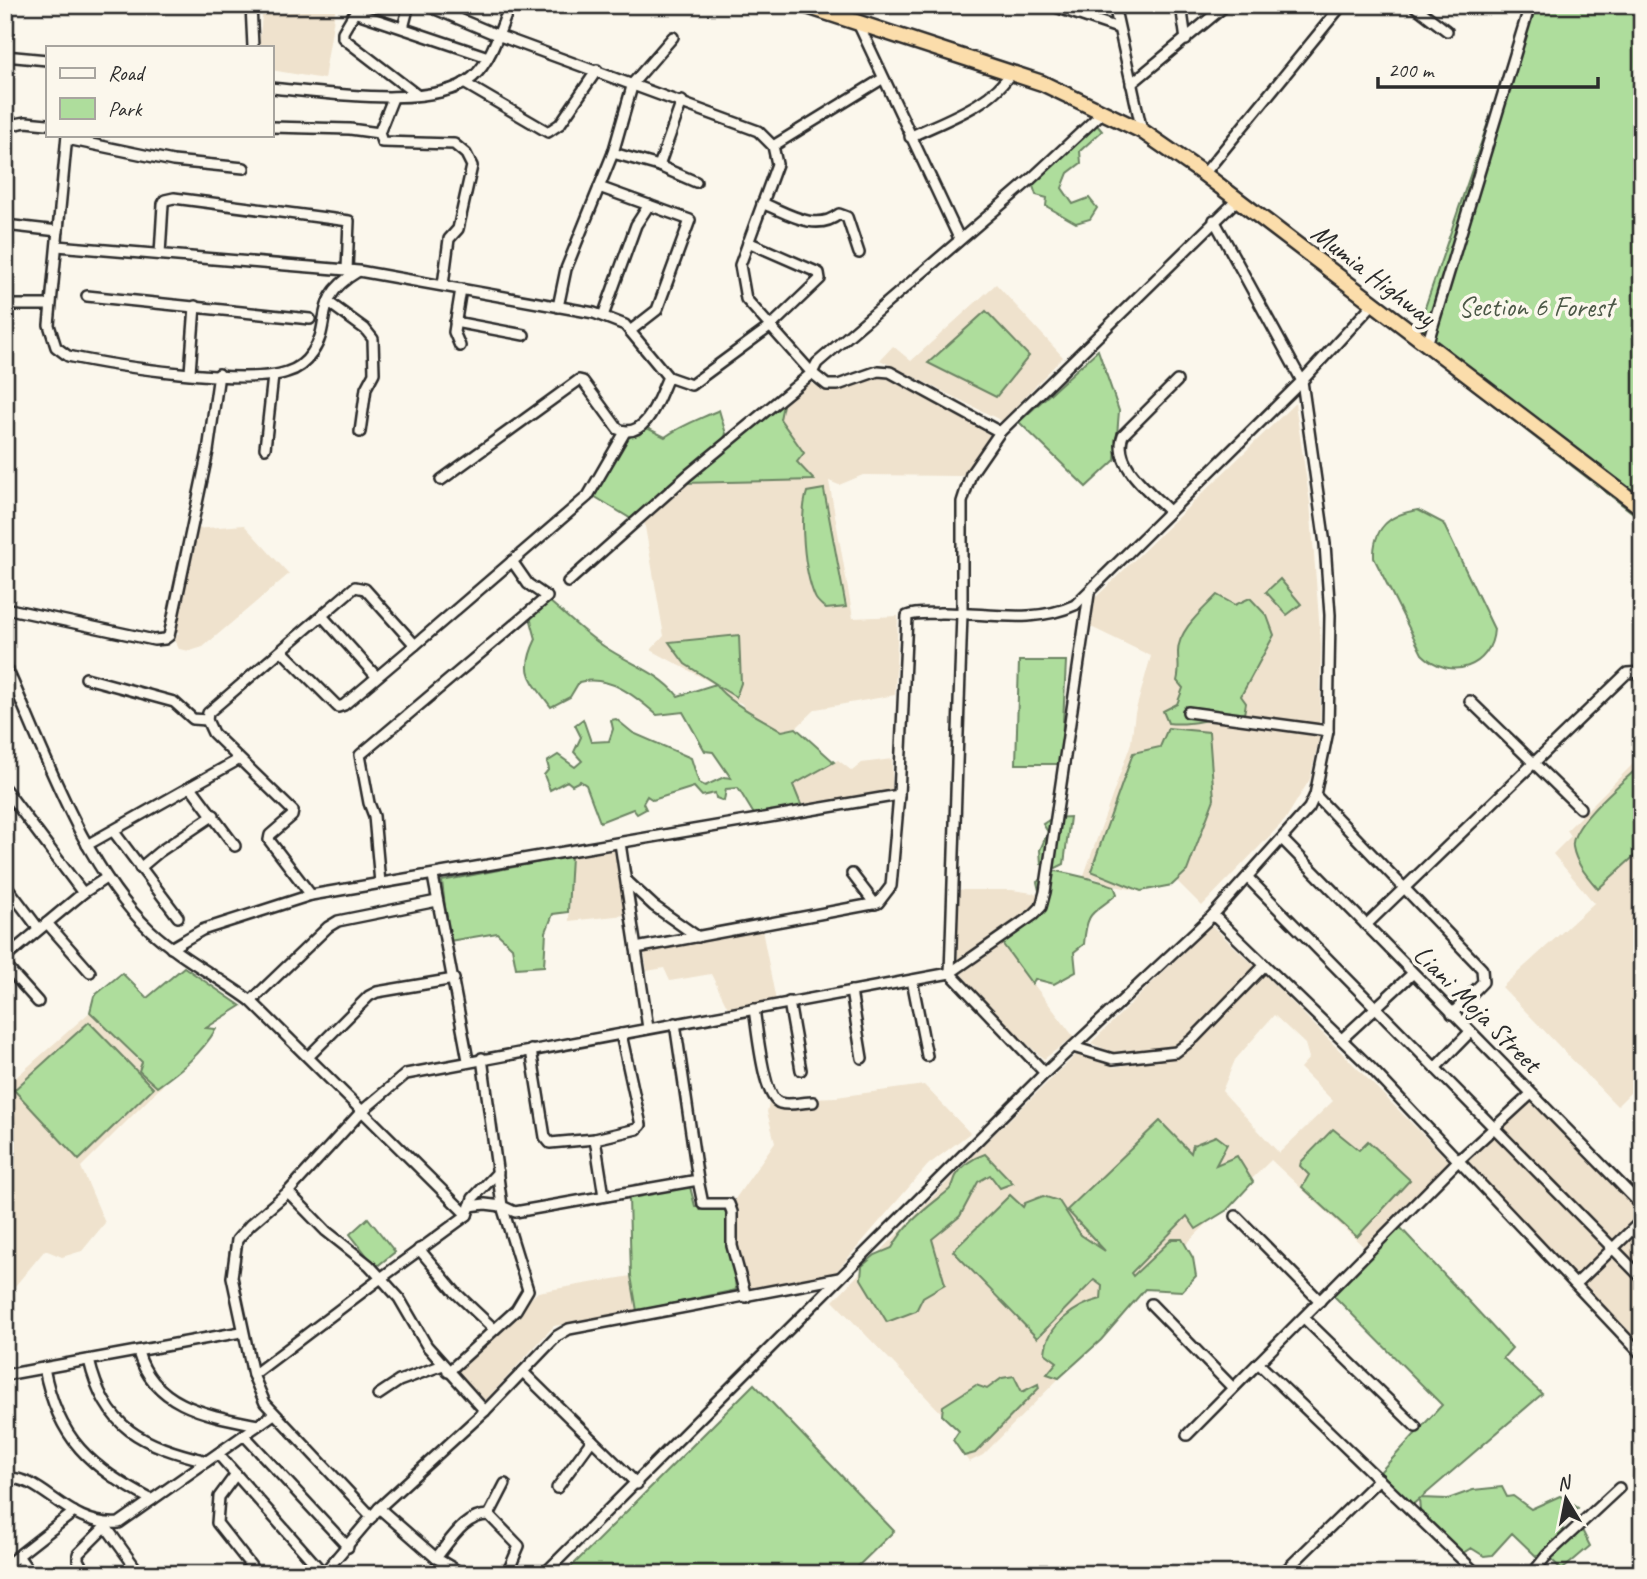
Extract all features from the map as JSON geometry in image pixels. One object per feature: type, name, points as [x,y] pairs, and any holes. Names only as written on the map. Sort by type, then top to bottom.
[{"type":"highway","name":"Mumia Highway","points":[[804,5],[1010,72],[1104,111],[1142,131],[1204,174],[1372,305],[1642,508]]},
{"type":"street","points":[[251,5],[253,46]]},
{"type":"street","points":[[403,28],[409,5]]},
{"type":"street","points":[[426,5],[497,35],[752,127],[773,146],[777,164],[740,265],[742,289],[771,326],[812,373],[827,385],[838,385],[878,371],[890,372],[1000,432]]},
{"type":"street","points":[[273,88],[393,98],[464,83],[473,77],[488,57],[510,5]]},
{"type":"street","points":[[1050,5],[1118,27]]},
{"type":"street","points":[[1114,5],[1142,131]]},
{"type":"street","points":[[1181,5],[1186,40]]},
{"type":"street","points":[[1131,84],[1226,5]]},
{"type":"street","points":[[1204,174],[1342,5]]},
{"type":"street","points":[[1413,5],[1447,31]]},
{"type":"street","points":[[1427,345],[1530,5]]},
{"type":"street","points":[[417,94],[343,38],[343,33],[358,9],[403,28],[488,57]]},
{"type":"street","points":[[856,20],[959,238]]},
{"type":"street","points":[[558,307],[566,269],[613,153],[633,83],[673,37]]},
{"type":"street","points":[[5,56],[46,60]]},
{"type":"street","points":[[464,83],[548,132],[560,124],[597,70]]},
{"type":"street","points":[[910,137],[971,107],[1004,85],[1010,72]]},
{"type":"street","points":[[773,146],[882,79]]},
{"type":"street","points":[[393,98],[379,134],[382,142],[454,144],[466,154],[472,166],[458,229],[449,239],[443,285]]},
{"type":"street","points":[[659,166],[682,101]]},
{"type":"street","points":[[568,583],[688,475],[812,373],[817,363],[959,238],[1031,179],[1104,111]]},
{"type":"street","points":[[5,154],[10,125],[26,122],[46,124]]},
{"type":"street","points":[[273,127],[350,129],[379,134]]},
{"type":"street","points":[[244,168],[173,161],[67,137],[50,305],[52,341],[68,356],[190,372],[273,376],[298,367],[315,349],[328,302],[336,288],[359,271]]},
{"type":"street","points":[[613,153],[659,166],[696,182]]},
{"type":"street","points":[[599,187],[690,220],[657,310],[630,331]]},
{"type":"street","points":[[160,254],[163,204],[165,200],[174,198],[349,221],[347,270]]},
{"type":"street","points":[[1045,1073],[950,973],[962,613],[962,502],[971,474],[1000,432],[1237,200]]},
{"type":"street","points":[[762,203],[814,223],[830,221],[839,214],[847,217],[859,253]]},
{"type":"street","points":[[603,316],[636,225],[649,205]]},
{"type":"street","points":[[544,1574],[637,1484],[1045,1073],[1213,915],[1283,840],[1315,795],[1328,731],[1328,577],[1302,381],[1214,220]]},
{"type":"street","points":[[5,225],[58,231]]},
{"type":"street","points":[[57,246],[359,271],[603,316],[618,321],[630,331],[668,377],[685,385],[697,384],[771,326],[818,283],[821,276],[748,242]]},
{"type":"street","points":[[460,346],[455,338],[455,322],[461,289]]},
{"type":"street","points":[[87,296],[310,320]]},
{"type":"street","points":[[328,302],[373,339],[374,373],[366,388],[360,432]]},
{"type":"street","points":[[5,305],[50,305]]},
{"type":"street","points":[[636,948],[875,904],[883,899],[891,886],[899,794],[906,618],[910,614],[962,613],[1037,616],[1060,612],[1089,594],[1168,510],[1302,381],[1372,305]]},
{"type":"street","points":[[190,372],[195,306]]},
{"type":"street","points":[[455,322],[524,335]]},
{"type":"street","points":[[5,608],[154,639],[165,639],[169,636],[208,451],[219,374]]},
{"type":"street","points":[[265,448],[273,376]]},
{"type":"street","points":[[283,652],[338,707],[344,705],[588,496],[625,432],[639,427],[648,419],[668,377]]},
{"type":"street","points":[[441,480],[579,380],[583,381],[618,429],[625,432]]},
{"type":"street","points":[[1168,510],[1135,476],[1121,452],[1120,442],[1123,435],[1177,381]]},
{"type":"street","points":[[380,883],[374,816],[360,755],[548,597],[528,584],[512,561]]},
{"type":"street","points":[[207,720],[214,708],[283,652],[355,587],[361,586],[415,645]]},
{"type":"street","points":[[463,1574],[436,1558],[376,1512],[274,1414],[260,1393],[242,1332],[232,1277],[237,1240],[288,1192],[362,1111],[406,1074],[468,1060],[950,973],[1041,907],[1089,594]]},
{"type":"street","points":[[323,617],[376,677]]},
{"type":"street","points":[[5,664],[87,845],[106,878],[133,912],[171,947],[216,974],[251,1001],[362,1111],[468,1210]]},
{"type":"street","points":[[1366,925],[1627,673],[1642,672]]},
{"type":"street","points":[[86,678],[174,702],[193,719],[207,720]]},
{"type":"street","points":[[1470,701],[1532,765],[1580,808]]},
{"type":"street","points":[[1188,712],[1328,731]]},
{"type":"street","points":[[207,720],[213,733],[238,760],[293,811],[292,816],[269,840],[311,895]]},
{"type":"street","points":[[87,845],[238,760]]},
{"type":"street","points":[[191,787],[235,846]]},
{"type":"street","points":[[5,789],[83,893]]},
{"type":"street","points":[[171,947],[202,930],[311,895],[899,794]]},
{"type":"street","points":[[1315,795],[1482,970],[1483,982],[1452,1014]]},
{"type":"street","points":[[140,869],[159,852],[214,815]]},
{"type":"street","points":[[114,832],[178,917]]},
{"type":"street","name":"Liani Moja Street","points":[[1283,840],[1642,1206]]},
{"type":"street","points":[[621,843],[648,1028]]},
{"type":"street","points":[[852,874],[875,904]]},
{"type":"street","points":[[433,876],[468,1060]]},
{"type":"street","points":[[5,958],[83,893],[106,878]]},
{"type":"street","points":[[1248,878],[1642,1278]]},
{"type":"street","points":[[627,881],[654,906],[698,937]]},
{"type":"street","points":[[5,884],[90,972]]},
{"type":"street","points":[[251,1001],[328,927],[338,921],[437,901]]},
{"type":"street","points":[[1213,915],[1342,1040],[1642,1355]]},
{"type":"street","points":[[5,965],[38,1002]]},
{"type":"street","points":[[1073,1046],[1113,1059],[1176,1052],[1194,1038],[1264,967]]},
{"type":"street","points":[[1342,1040],[1412,974]]},
{"type":"street","points":[[309,1056],[363,1002],[377,992],[454,979]]},
{"type":"street","points":[[912,980],[927,1056]]},
{"type":"street","points":[[851,991],[862,1058]]},
{"type":"street","points":[[789,1002],[801,1070]]},
{"type":"street","points":[[754,1009],[767,1087],[773,1100],[780,1104],[813,1102]]},
{"type":"street","points":[[676,1023],[703,1204],[729,1203],[732,1246],[746,1297]]},
{"type":"street","points":[[1436,1067],[1470,1032]]},
{"type":"street","points":[[531,1050],[545,1137],[550,1143],[595,1139],[637,1129],[641,1125],[621,1034]]},
{"type":"street","points":[[378,1395],[399,1381],[446,1369],[516,1310],[528,1290],[502,1206],[482,1058]]},
{"type":"street","points":[[1187,1435],[1457,1162],[1495,1130],[1531,1094]]},
{"type":"street","points":[[595,1139],[604,1196]]},
{"type":"street","points":[[468,1210],[474,1198],[498,1172]]},
{"type":"street","points":[[253,1375],[468,1210],[485,1204],[502,1206],[515,1212],[698,1180]]},
{"type":"street","points":[[288,1192],[326,1231],[369,1265],[399,1298],[446,1369],[485,1411]]},
{"type":"street","points":[[1236,1216],[1320,1301]]},
{"type":"street","points":[[1576,1284],[1642,1220]]},
{"type":"street","points":[[419,1249],[456,1293],[494,1329]]},
{"type":"street","points":[[218,1454],[323,1574],[376,1512],[485,1411],[557,1336],[569,1329],[841,1278]]},
{"type":"street","points":[[1151,1304],[1232,1387]]},
{"type":"street","points":[[1304,1318],[1416,1427]]},
{"type":"street","points":[[5,1376],[242,1332]]},
{"type":"street","points":[[138,1352],[144,1371],[155,1387],[175,1401],[197,1410],[258,1425]]},
{"type":"street","points":[[89,1360],[95,1384],[106,1406],[119,1423],[164,1451],[207,1461]]},
{"type":"street","points":[[1258,1363],[1477,1574]]},
{"type":"street","points":[[44,1368],[58,1418],[85,1455],[110,1477],[152,1500]]},
{"type":"street","points":[[523,1372],[637,1484]]},
{"type":"street","points":[[86,1574],[78,1560],[79,1554],[105,1525],[130,1518],[274,1414]]},
{"type":"street","points":[[244,1435],[348,1546]]},
{"type":"street","points":[[557,1488],[592,1440]]},
{"type":"street","points":[[236,1474],[219,1497],[217,1523],[251,1566],[243,1574]]},
{"type":"street","points":[[5,1478],[16,1477],[30,1482],[46,1496],[105,1525],[140,1574]]},
{"type":"street","points":[[1283,1574],[1379,1479]]},
{"type":"street","points":[[489,1515],[505,1484]]},
{"type":"street","points":[[1532,1574],[1547,1555],[1619,1488]]},
{"type":"street","points":[[5,1566],[74,1512]]},
{"type":"street","points":[[436,1558],[467,1521],[478,1515],[489,1515],[519,1546],[508,1574]]},
{"type":"street","points":[[19,1557],[31,1574]]},
{"type":"shaded area","points":[[263,5],[336,5],[324,79],[273,70],[273,46],[259,46]]},
{"type":"shaded area","points":[[996,284],[1063,357],[1002,421],[880,360],[893,346],[911,361]]},
{"type":"shaded area","points":[[882,374],[994,432],[962,476],[863,475],[839,485],[829,481],[853,618],[898,616],[895,695],[816,709],[796,728],[782,731],[747,711],[741,703],[725,698],[716,685],[651,650],[664,636],[644,521],[684,483],[813,480],[797,462],[803,453],[780,419],[784,400],[809,382],[821,388]]},
{"type":"shaded area","points":[[1295,403],[1310,503],[1321,645],[1320,735],[1310,779],[1285,820],[1202,906],[1177,881],[1172,885],[1141,891],[1114,886],[1093,877],[1083,878],[1131,743],[1135,713],[1151,656],[1091,627],[1092,601]]},
{"type":"shaded area","points":[[244,525],[289,574],[203,647],[190,651],[179,649],[174,639],[179,633],[173,628],[194,529]]},
{"type":"shaded area","points":[[1642,755],[1642,1081],[1617,1106],[1502,987],[1594,903],[1553,854],[1571,836],[1567,830]]},
{"type":"shaded area","points":[[892,759],[892,790],[802,807],[793,785],[838,760],[852,771],[862,763]]},
{"type":"shaded area","points":[[618,848],[625,915],[569,921],[571,856]]},
{"type":"shaded area","points":[[958,890],[1012,890],[1040,894],[1038,906],[958,961]]},
{"type":"shaded area","points":[[1211,925],[1256,967],[1176,1046],[1153,1054],[1118,1055],[1091,1043]]},
{"type":"shaded area","points":[[762,930],[776,1001],[728,1008],[711,974],[670,981],[664,968],[647,971],[644,950]]},
{"type":"shaded area","points":[[1002,943],[1074,1037],[1044,1059],[1006,1025],[961,974]]},
{"type":"shaded area","points":[[1263,973],[1449,1161],[1364,1247],[1271,1160],[1128,1302],[1131,1306],[983,1455],[969,1462],[953,1440],[959,1431],[833,1301],[980,1148],[1077,1054],[1115,1067],[1177,1056]],"holes":[[[1274,1015],[1305,1044],[1309,1058],[1300,1068],[1333,1101],[1279,1153],[1222,1091],[1235,1060]]]},
{"type":"shaded area","points":[[90,1012],[163,1085],[81,1167],[105,1223],[82,1251],[62,1257],[45,1250],[5,1298],[5,1087]]},
{"type":"shaded area","points":[[924,1085],[970,1133],[928,1165],[836,1272],[797,1285],[749,1293],[738,1249],[733,1202],[775,1142],[767,1112],[772,1091],[787,1099],[836,1097]]},
{"type":"shaded area","points":[[1532,1098],[1642,1210],[1642,1363],[1466,1161]]},
{"type":"shaded area","points":[[631,1276],[637,1311],[554,1326],[483,1403],[453,1372],[538,1292]]},
{"type":"green space","name":"Section 6 Forest","points":[[1528,5],[1642,5],[1642,520],[1413,343]]},
{"type":"green space","points":[[1096,124],[1102,131],[1080,151],[1081,163],[1068,173],[1062,188],[1073,204],[1089,198],[1097,208],[1090,219],[1076,223],[1046,206],[1047,198],[1036,195],[1032,183]]},
{"type":"green space","points":[[986,311],[1029,356],[996,397],[928,363]]},
{"type":"green space","points":[[1098,350],[1119,411],[1115,460],[1086,487],[1019,422]]},
{"type":"green space","points":[[784,400],[780,419],[804,453],[797,462],[814,480],[684,483]]},
{"type":"green space","points":[[719,410],[726,434],[722,442],[633,520],[592,495],[625,440],[645,427],[665,437]]},
{"type":"green space","points":[[824,489],[846,607],[826,609],[816,599],[808,574],[803,530],[807,492]]},
{"type":"green space","points":[[1418,510],[1443,523],[1494,629],[1486,653],[1468,666],[1445,667],[1433,663],[1422,654],[1374,558],[1376,538],[1385,524],[1399,515]]},
{"type":"green space","points":[[1280,579],[1301,604],[1287,615],[1266,592]]},
{"type":"green space","points":[[1217,595],[1235,605],[1250,598],[1267,616],[1274,635],[1241,696],[1246,703],[1244,714],[1187,723],[1168,723],[1163,711],[1177,704],[1183,688],[1177,681],[1178,652],[1182,636],[1192,621]]},
{"type":"green space","points":[[549,601],[598,642],[653,674],[678,696],[716,684],[685,664],[669,642],[739,635],[741,683],[736,697],[716,685],[737,704],[782,731],[796,728],[834,762],[793,785],[802,807],[755,816],[738,788],[726,789],[724,801],[716,798],[715,793],[702,796],[694,787],[653,800],[647,796],[643,803],[646,809],[637,814],[633,809],[600,822],[586,785],[580,781],[572,785],[567,781],[550,790],[544,775],[549,769],[547,762],[558,755],[575,767],[582,761],[574,752],[581,737],[575,725],[583,719],[591,742],[609,741],[613,729],[611,720],[616,719],[633,733],[691,758],[699,783],[705,786],[724,777],[731,778],[713,752],[705,751],[683,712],[657,715],[621,688],[601,681],[579,682],[570,697],[551,707],[533,682],[528,669],[528,660],[536,639],[530,617]]},
{"type":"green space","points":[[1019,661],[1066,661],[1061,764],[1016,764]]},
{"type":"green space","points":[[1168,728],[1209,732],[1214,799],[1187,871],[1172,885],[1141,891],[1091,871],[1133,753],[1160,747]]},
{"type":"green space","points":[[1642,764],[1642,849],[1598,889],[1582,870],[1573,847],[1574,838],[1600,803]]},
{"type":"green space","points":[[1070,817],[1064,864],[1056,868],[1041,864],[1040,850],[1048,832],[1043,824],[1052,818]]},
{"type":"green space","points":[[571,856],[568,912],[553,914],[546,932],[544,966],[516,968],[512,947],[497,933],[449,941],[442,881]]},
{"type":"green space","points":[[1056,871],[1114,886],[1117,894],[1089,918],[1084,944],[1074,952],[1076,972],[1054,984],[1035,979],[1032,984],[1002,943],[1044,911],[1037,882]]},
{"type":"green space","points":[[184,967],[241,1006],[206,1028],[216,1029],[190,1061],[157,1087],[139,1071],[142,1062],[90,1012],[94,996],[122,973],[147,998]]},
{"type":"green space","points":[[89,1022],[153,1088],[79,1160],[14,1090]]},
{"type":"green space","points":[[1160,1121],[1191,1153],[1193,1145],[1216,1136],[1227,1144],[1216,1165],[1237,1156],[1253,1182],[1227,1210],[1196,1229],[1187,1216],[1131,1273],[1133,1276],[1172,1239],[1182,1239],[1193,1258],[1196,1276],[1182,1291],[1145,1289],[1101,1340],[1059,1378],[1047,1374],[1057,1362],[1045,1353],[1051,1334],[1072,1312],[1101,1299],[1102,1286],[1094,1280],[1037,1338],[953,1251],[1010,1195],[1023,1207],[1025,1203],[1043,1196],[1059,1201],[1081,1235],[1105,1251],[1067,1210]]},
{"type":"green space","points":[[1333,1129],[1359,1150],[1368,1141],[1410,1180],[1357,1237],[1302,1187],[1309,1175],[1300,1166],[1301,1162]]},
{"type":"green space","points":[[985,1154],[1013,1183],[1000,1188],[990,1175],[978,1182],[960,1216],[932,1239],[945,1284],[923,1297],[916,1311],[887,1322],[861,1279],[862,1266],[875,1255],[892,1248],[910,1223],[951,1188],[962,1168]]},
{"type":"green space","points":[[690,1187],[695,1206],[727,1208],[736,1290],[637,1311],[631,1276],[629,1197]]},
{"type":"green space","points":[[368,1218],[395,1252],[376,1267],[350,1234]]},
{"type":"green space","points":[[1399,1226],[1512,1348],[1503,1358],[1542,1394],[1421,1498],[1448,1499],[1473,1490],[1502,1487],[1507,1497],[1513,1496],[1531,1509],[1560,1496],[1578,1508],[1560,1530],[1581,1528],[1590,1546],[1562,1570],[1553,1561],[1536,1556],[1512,1533],[1492,1555],[1484,1556],[1471,1548],[1463,1553],[1420,1511],[1419,1499],[1411,1506],[1379,1473],[1442,1405],[1332,1294]]},
{"type":"green space","points":[[1014,1376],[1022,1392],[1038,1384],[1039,1388],[975,1453],[964,1456],[953,1440],[959,1431],[942,1415],[943,1406],[976,1385],[987,1389],[1002,1378]]},
{"type":"green space","points":[[754,1384],[894,1531],[850,1574],[564,1574]]}]
